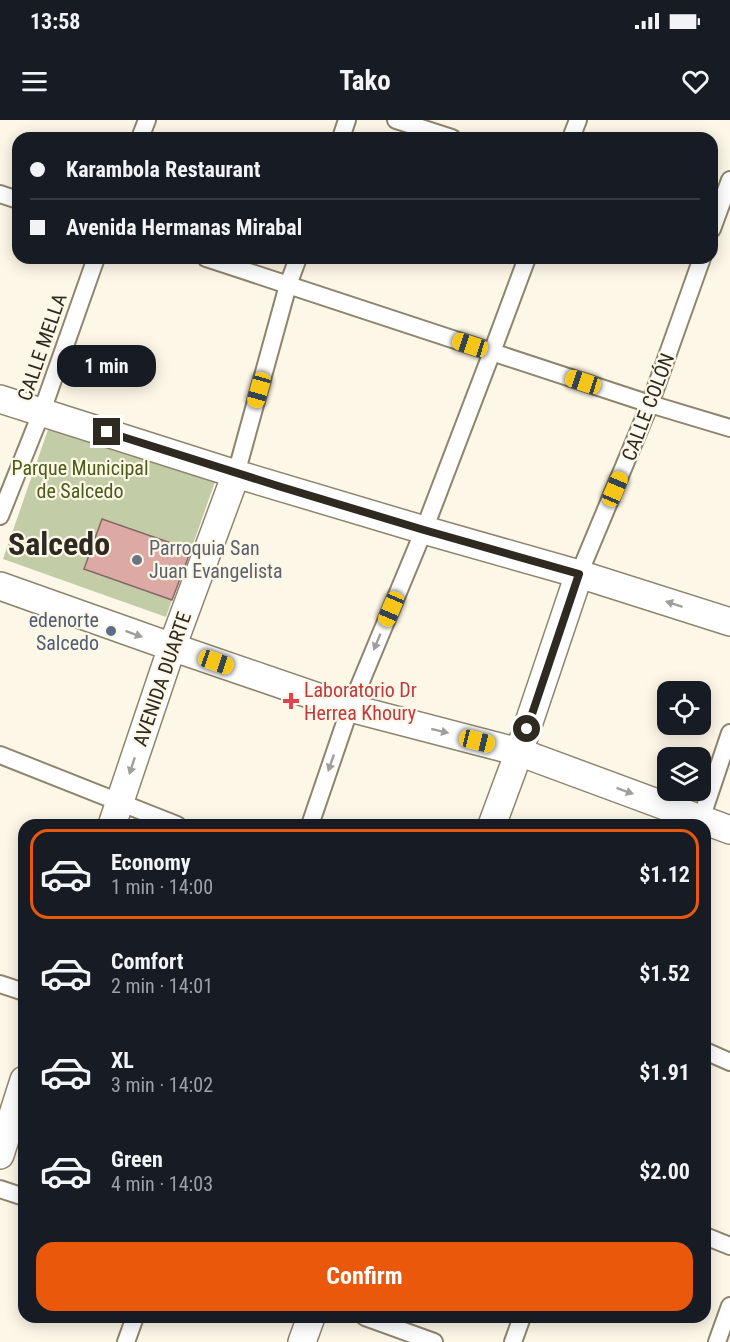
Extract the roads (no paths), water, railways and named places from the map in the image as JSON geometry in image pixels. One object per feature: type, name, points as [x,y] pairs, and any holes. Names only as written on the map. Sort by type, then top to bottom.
[{"type":"main road","points":[[0,399],[236,474],[579,574],[730,622]]},
{"type":"main road","name":"AVENIDA DUARTE","points":[[116,813],[172,647],[236,474]]},
{"type":"main road","name":"CALLE COLÓN","points":[[494,819],[579,574]]},
{"type":"main road","points":[[0,586],[350,708],[519,752],[692,819]]},
{"type":"main road","points":[[711,825],[730,830]]},
{"type":"main road","points":[[0,1155],[18,1099]]},
{"type":"main road","points":[[302,1342],[309,1323]]},
{"type":"street","points":[[396,120],[433,132]]},
{"type":"street","points":[[718,219],[730,180]]},
{"type":"street","name":"CALLE MELLA","points":[[0,516],[42,411],[94,264]]},
{"type":"street","points":[[224,264],[650,404],[730,428]]},
{"type":"street","name":"AVENIDA DUARTE","points":[[236,474],[296,264]]},
{"type":"street","points":[[312,819],[350,708],[424,530],[525,264]]},
{"type":"street","name":"CALLE COLÓN","points":[[579,574],[650,404],[700,264]]},
{"type":"street","points":[[701,819],[730,733]]},
{"type":"street","points":[[0,755],[116,813],[146,819]]},
{"type":"street","points":[[0,984],[18,990]]},
{"type":"street","points":[[711,1054],[730,1062]]},
{"type":"street","points":[[0,1189],[18,1195]]},
{"type":"street","points":[[711,1238],[730,1246]]},
{"type":"street","points":[[717,1342],[730,1306]]},
{"type":"street","points":[[126,1342],[133,1323]]},
{"type":"street","points":[[382,1323],[434,1342]]},
{"type":"street","points":[[513,1342],[520,1323]]},
{"type":"place","name":"Parroquia San Juan Evangelista","points":[[137,560]]},
{"type":"place","name":"edenorte Salcedo","points":[[111,631]]},
{"type":"place","name":"Laboratorio Dr Herrea Khoury","points":[[291,701]]},
{"type":"district","name":"Salcedo","points":[[59,544]]},
{"type":"park label","name":"Parque Municipal de Salcedo","points":[[80,480]]}]
